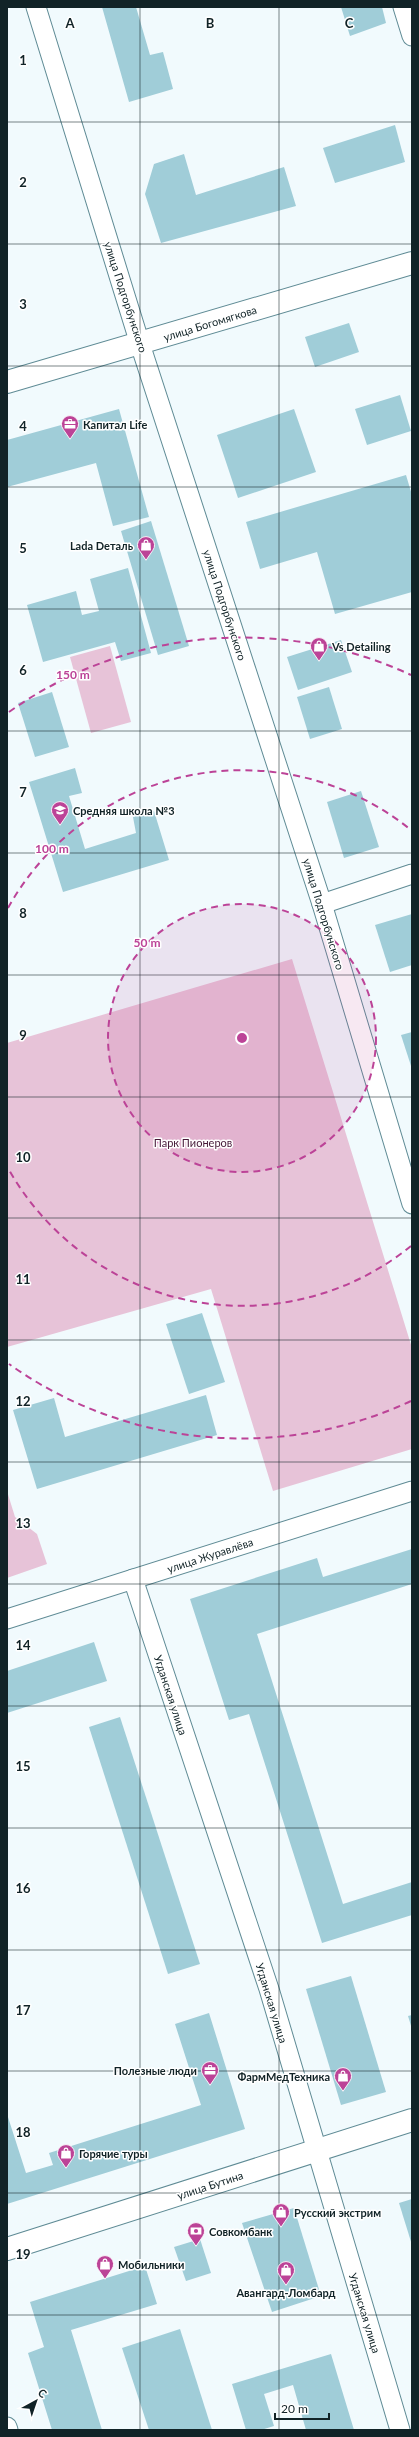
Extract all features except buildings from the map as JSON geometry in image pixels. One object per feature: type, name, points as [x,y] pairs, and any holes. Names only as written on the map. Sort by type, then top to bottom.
[{"type":"main road","name":"улица Богомягкова","points":[[7,382],[412,263]]},
{"type":"main road","name":"улица Бутина","points":[[7,2249],[412,2120]]},
{"type":"street","name":"улица Подгорбунского","points":[[36,7],[140,344],[322,904],[412,1204]]},
{"type":"street","points":[[403,7],[412,36]]},
{"type":"street","points":[[322,904],[412,874]]},
{"type":"street","name":"улица Журавлёва","points":[[7,1619],[412,1491]]},
{"type":"street","name":"Угданская улица","points":[[133,1579],[269,1989],[400,2430]]},
{"type":"green space","points":[[110,646],[131,722],[91,733],[70,657]]},
{"type":"green space","name":"Парк Пионеров","points":[[292,959],[412,1348],[412,1449],[273,1491],[211,1289],[7,1347],[7,1043]]},
{"type":"green space","points":[[7,1491],[15,1517],[37,1534],[47,1564],[7,1578]]},
{"type":"place","name":"Капитал Life","points":[[70,439]]},
{"type":"place","name":"Lada Dеталь","points":[[146,560]]},
{"type":"place","name":"Vs Detailing","points":[[319,661]]},
{"type":"place","name":"Средняя школа №3","points":[[60,825]]},
{"type":"place","name":"Полезные люди","points":[[210,2085]]},
{"type":"place","name":"ФармМедТехника","points":[[343,2091]]},
{"type":"place","name":"Горячие туры","points":[[66,2168]]},
{"type":"place","name":"Русский экстрим","points":[[281,2227]]},
{"type":"place","name":"Совкомбанк","points":[[196,2246]]},
{"type":"place","name":"Мобильники","points":[[105,2279]]},
{"type":"place","name":"Авангард-Ломбард","points":[[286,2285]]}]
